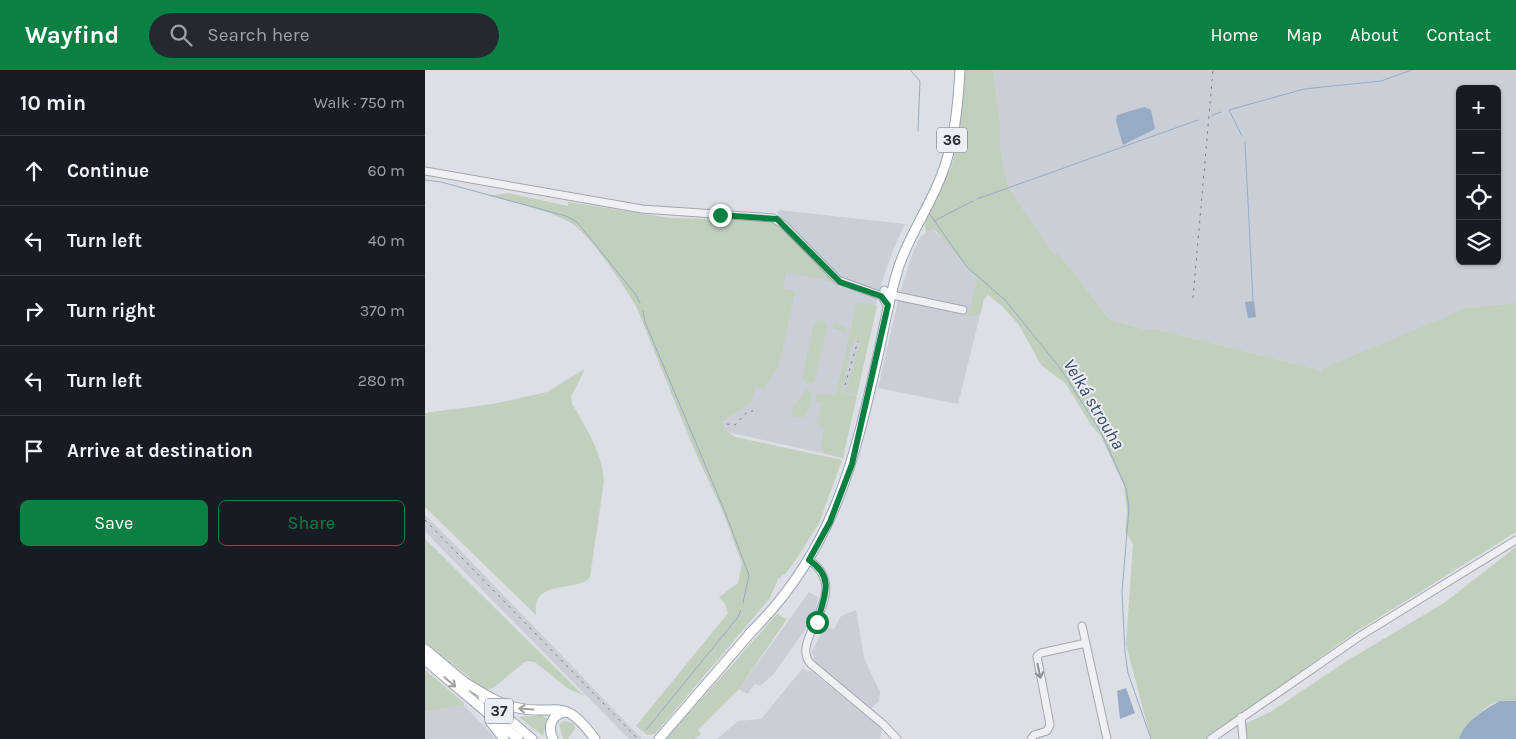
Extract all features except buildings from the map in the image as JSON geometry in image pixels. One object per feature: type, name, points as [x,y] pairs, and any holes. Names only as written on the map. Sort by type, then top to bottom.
[{"type":"main road","name":"36","points":[[659,739],[749,634],[776,607],[794,583],[827,529],[849,472],[889,308],[886,294],[895,282],[905,250],[948,156],[956,120],[960,70]]},
{"type":"main road","name":"37","points":[[425,649],[533,739]]},
{"type":"main road","name":"37","points":[[425,660],[518,739]]},
{"type":"main road","points":[[466,683],[512,707],[560,709],[574,714],[595,739]]},
{"type":"main road","points":[[476,703],[504,739]]},
{"type":"main road","points":[[553,739],[550,729],[554,717],[562,712],[574,714]]},
{"type":"street","points":[[425,171],[642,209],[773,218],[784,225],[840,282],[868,290],[963,310]]},
{"type":"street","points":[[1211,739],[1360,636],[1516,540]]},
{"type":"street","points":[[809,560],[822,571],[826,584],[817,622],[805,647],[805,657],[884,725],[897,739]]},
{"type":"street","points":[[1082,626],[1107,739]]},
{"type":"street","points":[[1031,739],[1036,734],[1047,731],[1050,725],[1037,656],[1041,653],[1086,643]]},
{"type":"street","points":[[1241,717],[1243,739]]},
{"type":"shaded area","points":[[993,70],[1516,70],[1516,303],[1466,308],[1323,368],[1321,372],[1316,369],[1156,329],[1147,330],[1110,320],[1058,253],[1054,256],[1009,189],[1000,148],[1000,121]]},
{"type":"shaded area","points":[[779,210],[905,224],[893,250],[880,287],[843,458],[728,432],[721,423]]},
{"type":"shaded area","points":[[932,229],[977,279],[969,317],[980,315],[958,404],[878,388],[900,293],[912,255],[920,237]]},
{"type":"shaded area","points":[[425,515],[642,739],[629,739],[436,543],[425,531]]},
{"type":"shaded area","points":[[809,592],[818,597],[814,617],[773,675],[760,686],[755,684],[747,694],[739,689]]},
{"type":"shaded area","points":[[856,610],[864,658],[880,692],[879,701],[871,709],[814,661],[812,651],[823,629],[827,627],[834,629],[841,616]]},
{"type":"shaded area","points":[[803,668],[808,672],[810,670],[882,729],[880,739],[717,739],[738,721],[761,719]]},
{"type":"shaded area","points":[[464,705],[496,739],[425,739],[425,712]]},
{"type":"green space","points":[[963,70],[993,70],[1000,121],[1000,148],[1009,189],[1054,255],[1058,253],[1110,320],[1147,330],[1156,329],[1316,369],[1321,372],[1323,368],[1466,308],[1516,303],[1516,532],[1354,633],[1207,739],[1151,739],[1126,644],[1133,544],[1125,531],[1127,513],[1124,486],[1101,436],[1091,425],[1066,384],[1041,365],[1019,325],[1003,307],[988,295],[984,299],[980,315],[968,317],[977,279],[937,232],[932,229],[926,233],[925,226],[928,209],[947,170],[950,171],[959,139]]},
{"type":"green space","points":[[508,193],[568,206],[568,202],[670,218],[775,221],[835,282],[786,272],[783,288],[795,291],[779,366],[765,388],[755,388],[751,402],[721,422],[728,432],[735,437],[842,460],[819,523],[786,573],[778,579],[770,598],[655,734],[647,735],[636,726],[728,613],[725,604],[719,597],[738,583],[742,564],[723,512],[696,454],[631,297],[606,261],[579,229],[552,214],[490,196]]},
{"type":"green space","points":[[857,302],[877,306],[857,395],[837,390]],"holes":[[[855,339],[860,341],[846,389],[842,388],[851,345],[853,345]]]},
{"type":"green space","points":[[818,320],[825,321],[827,327],[815,379],[812,383],[806,383],[802,376],[814,324]]},
{"type":"green space","points":[[835,323],[847,330],[841,354],[846,332],[831,328]]},
{"type":"green space","points":[[585,369],[571,397],[572,403],[597,450],[604,481],[590,577],[580,584],[556,588],[542,594],[536,602],[536,615],[425,507],[425,413],[493,404],[547,392]]},
{"type":"green space","points":[[806,390],[811,392],[808,412],[804,417],[793,417],[792,408]]},
{"type":"green space","points":[[837,391],[857,396],[843,458],[824,453],[821,445],[824,429],[817,424],[821,404],[816,401],[817,394],[832,395]]},
{"type":"green space","points":[[425,539],[584,696],[567,688],[535,662],[526,661],[493,688],[485,690],[425,642]]},
{"type":"green space","points":[[1516,547],[1516,701],[1500,701],[1489,706],[1470,722],[1459,739],[1241,739],[1239,727],[1272,711],[1345,662],[1444,603]]},
{"type":"green space","points":[[777,614],[787,619],[739,689],[698,730],[701,734],[695,739],[666,739]]},
{"type":"green space","points":[[425,670],[464,703],[464,705],[425,712]]},
{"type":"green space","points":[[542,715],[547,719],[543,736],[519,717]]},
{"type":"green space","points":[[563,721],[573,723],[575,728],[568,739],[563,739],[559,724]]},
{"type":"water","points":[[1144,107],[1151,110],[1155,129],[1123,145],[1116,121],[1117,115]]},
{"type":"water","points":[[1254,301],[1256,317],[1248,318],[1245,302]]},
{"type":"water","points":[[1126,688],[1135,713],[1120,719],[1117,691]]},
{"type":"water","points":[[1500,701],[1516,701],[1516,739],[1459,739],[1470,722]]},
{"type":"waterway","name":"Velká strouha","points":[[910,70],[920,81],[918,131]]},
{"type":"waterway","points":[[1242,136],[1229,110],[1304,89],[1381,81],[1412,70]]},
{"type":"waterway","points":[[1212,115],[1221,112]]},
{"type":"waterway","points":[[977,199],[1198,120]]},
{"type":"waterway","points":[[1245,142],[1253,301]]},
{"type":"waterway","points":[[425,180],[441,182],[566,216],[577,222],[636,295],[640,303]]},
{"type":"waterway","points":[[934,221],[973,201]]},
{"type":"waterway","name":"Velká strouha","points":[[929,213],[967,267],[1006,301],[1060,368],[1101,432],[1126,488],[1129,508],[1122,592],[1125,652],[1128,673],[1151,739]]},
{"type":"waterway","points":[[643,311],[645,322],[725,512],[749,575],[743,603]]},
{"type":"waterway","points":[[646,730],[738,617],[741,610]]},
{"type":"railway","points":[[1193,298],[1213,70]]},
{"type":"railway","points":[[845,385],[858,341]]},
{"type":"railway","points":[[727,424],[735,425],[747,412],[753,411]]},
{"type":"railway","points":[[425,520],[638,739]]},
{"type":"route","points":[[720,215],[770,217],[777,219],[840,282],[868,290],[885,298],[889,308],[852,464],[830,522],[809,560],[821,569],[826,580],[825,592],[817,622]]}]
